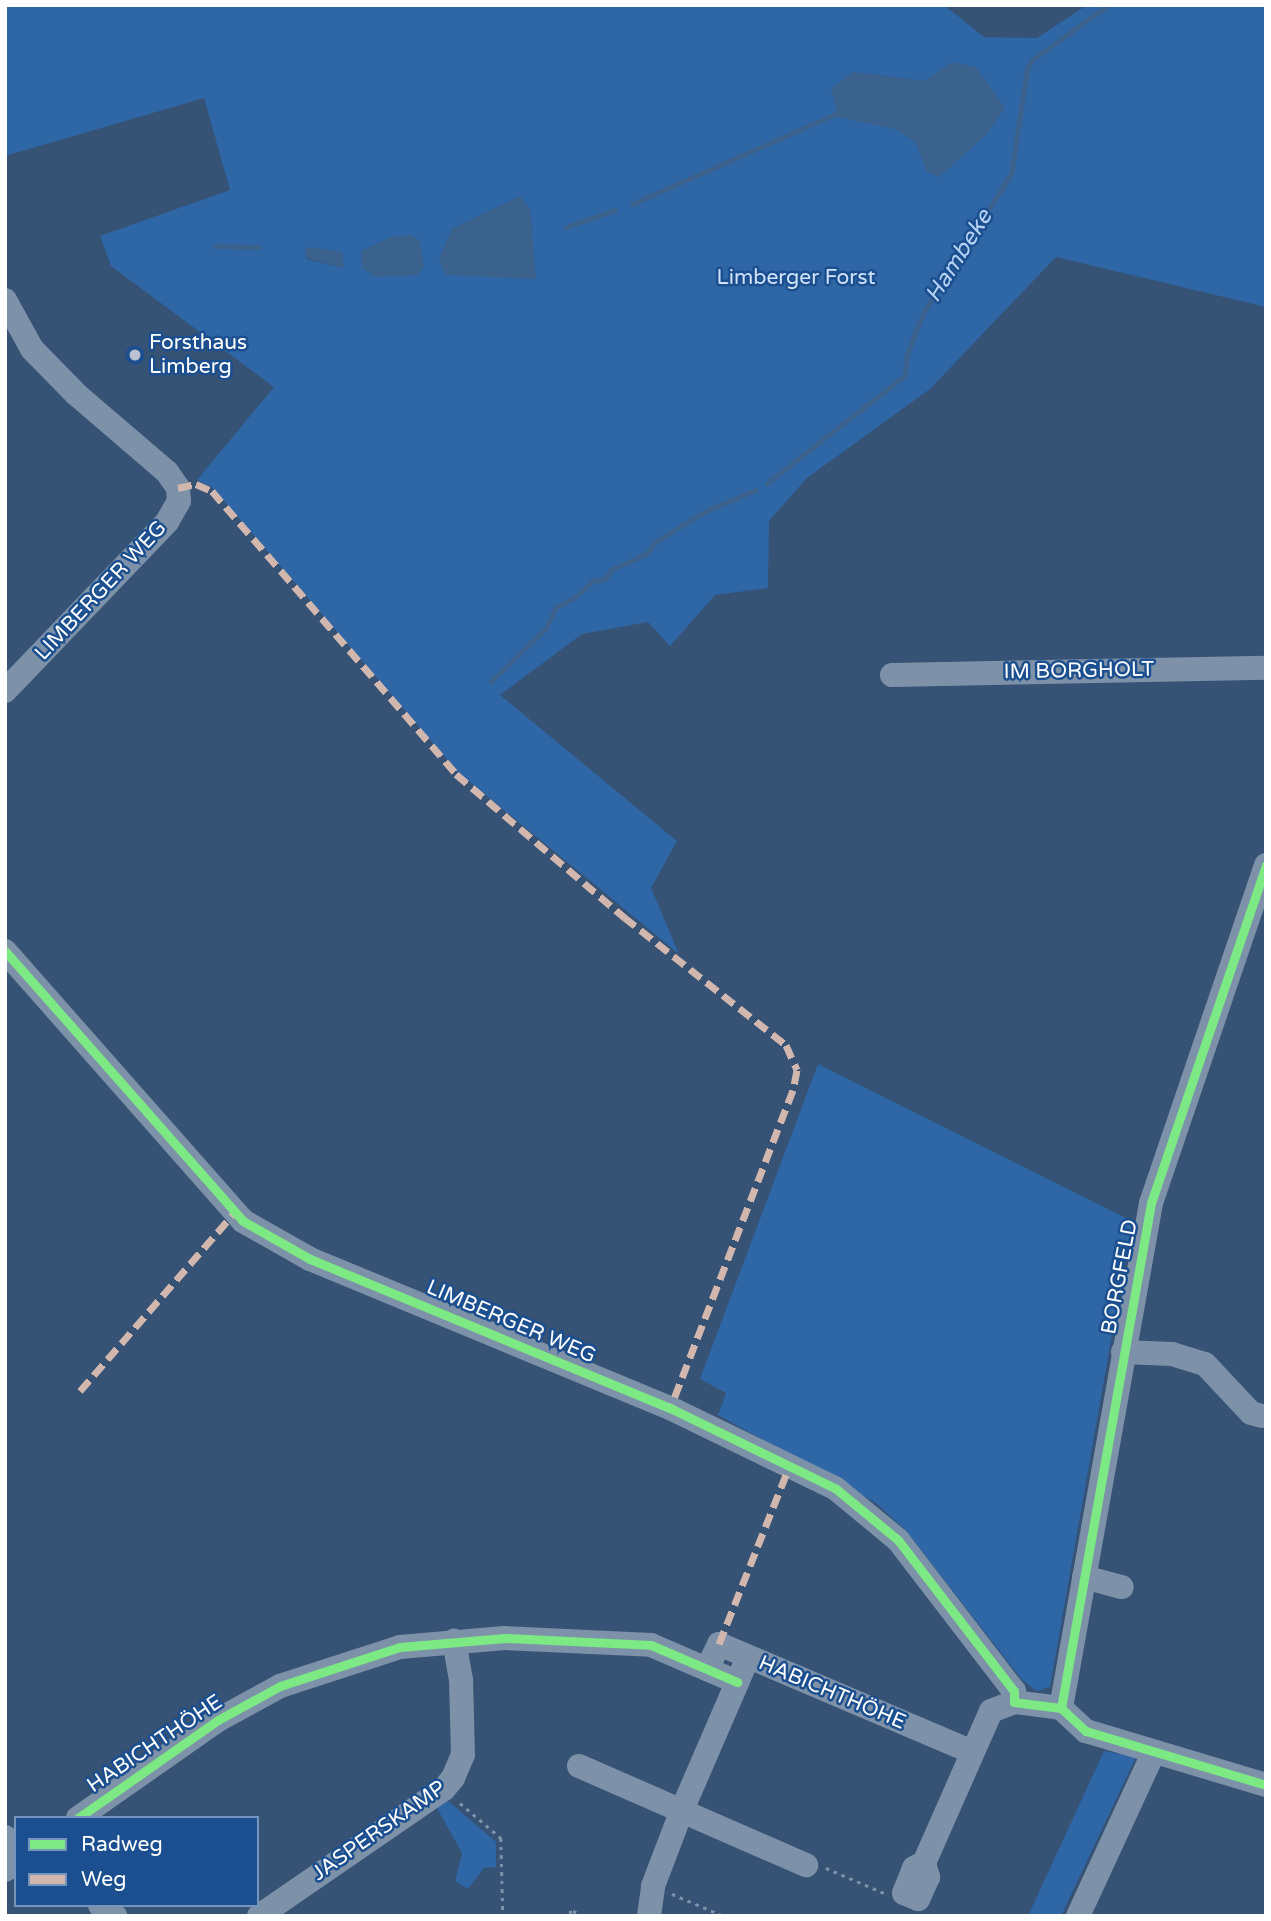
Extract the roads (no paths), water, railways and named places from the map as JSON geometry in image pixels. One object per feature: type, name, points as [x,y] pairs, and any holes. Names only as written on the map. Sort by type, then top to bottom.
[{"type":"street","name":"LIMBERGER WEG","points":[[5,300],[32,349],[76,394],[167,472],[178,488],[179,501],[167,522],[5,691]]},
{"type":"street","name":"IM BORGHOLT","points":[[892,675],[1266,668]]},
{"type":"street","name":"BORGFELD","points":[[1061,1708],[1151,1203],[1266,865]]},
{"type":"street","name":"LIMBERGER WEG","points":[[5,951],[243,1221],[310,1259],[670,1408],[835,1488],[898,1540],[1014,1691],[1014,1702]]},
{"type":"street","points":[[1123,1352],[1172,1354],[1205,1364],[1251,1413],[1262,1416]]},
{"type":"street","points":[[1084,1577],[1122,1587]]},
{"type":"street","name":"HABICHTHÖHE","points":[[81,1816],[218,1720],[280,1686],[400,1647],[505,1638],[651,1645],[737,1682]]},
{"type":"street","name":"JASPERSKAMP","points":[[259,1916],[444,1789],[463,1755],[461,1680],[454,1641]]},
{"type":"street","name":"HABICHTHÖHE","points":[[707,1669],[719,1644],[972,1752]]},
{"type":"street","points":[[649,1916],[653,1886],[682,1810],[748,1657]]},
{"type":"street","points":[[904,1892],[914,1868],[924,1863],[991,1711],[1014,1702],[1061,1708],[1086,1731],[1153,1754],[1266,1785]]},
{"type":"street","points":[[1078,1916],[1153,1754]]},
{"type":"street","points":[[579,1766],[806,1865]]},
{"type":"waterway","name":"Hambeke","points":[[767,483],[905,375],[907,354],[923,313],[1011,174],[1027,69],[1032,60],[1108,5]]},
{"type":"waterway","name":"Hambeke","points":[[632,204],[844,110]]},
{"type":"waterway","name":"Hambeke","points":[[566,227],[615,210]]},
{"type":"waterway","name":"Hambeke","points":[[215,246],[259,247]]},
{"type":"waterway","name":"Hambeke","points":[[491,681],[546,628],[556,607],[574,598],[592,581],[605,579],[612,569],[646,554],[655,542],[704,512],[755,490]]},
{"type":"place","name":"Forsthaus Limberg","points":[[135,355]]},
{"type":"park label","name":"Limberger Forst","points":[[796,278]]}]
